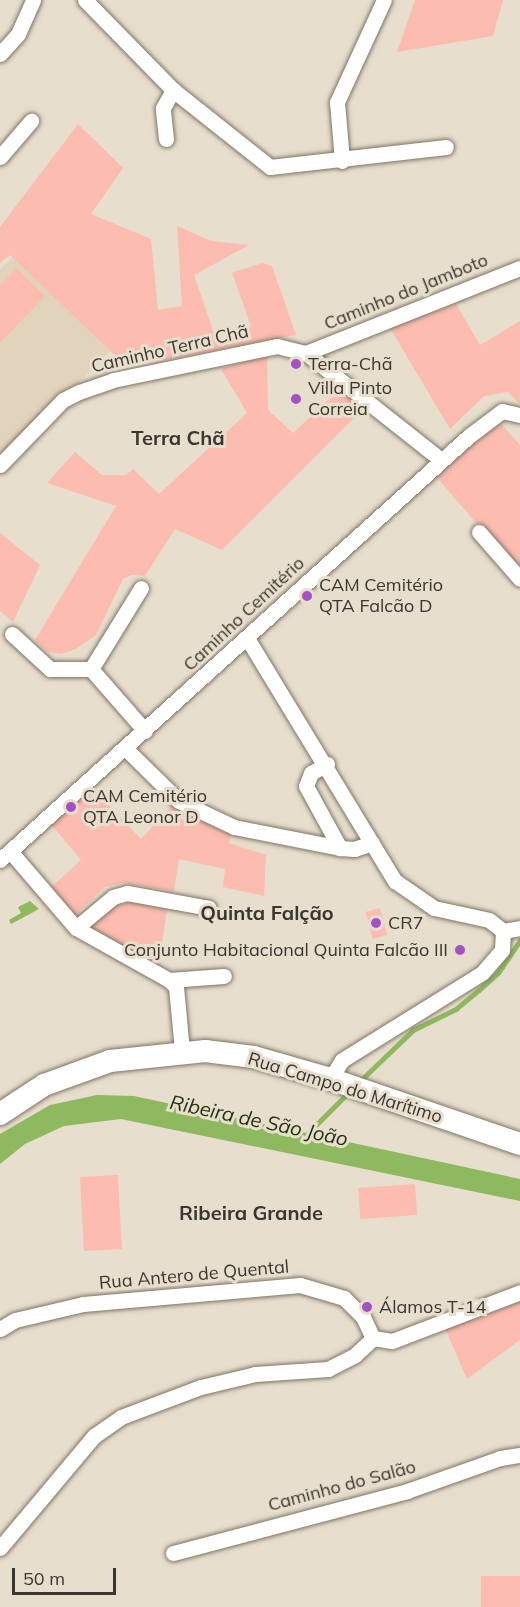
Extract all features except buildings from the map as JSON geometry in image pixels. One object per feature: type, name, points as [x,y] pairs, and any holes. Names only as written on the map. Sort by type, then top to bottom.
[{"type":"main road","name":"Rua Campo do Marítimo","points":[[0,1114],[44,1085],[111,1061],[182,1050],[254,1057],[330,1079],[520,1144]]},
{"type":"street","points":[[0,54],[18,34],[33,0]]},
{"type":"street","points":[[85,0],[173,90],[270,167],[342,161],[447,147]]},
{"type":"street","points":[[342,161],[337,102],[384,0]]},
{"type":"street","points":[[166,139],[163,108],[173,90]]},
{"type":"street","points":[[0,157],[30,121]]},
{"type":"street","name":"Caminho do Jamboto","points":[[306,353],[520,268]]},
{"type":"street","name":"Caminho Terra Chã","points":[[0,465],[63,400],[79,392],[240,351],[277,346],[306,353]]},
{"type":"street","points":[[306,353],[441,460]]},
{"type":"street","name":"Caminho Cemitério","points":[[5,856],[126,749],[441,460],[495,414],[510,411],[520,415]]},
{"type":"street","points":[[479,532],[520,579]]},
{"type":"street","points":[[91,669],[141,588]]},
{"type":"street","points":[[12,634],[50,669],[91,669],[145,731]]},
{"type":"street","points":[[247,638],[402,888],[441,910],[489,920],[503,931],[520,928]]},
{"type":"street","points":[[126,749],[179,801],[225,823],[340,848],[354,849],[372,843]]},
{"type":"street","points":[[327,764],[310,773],[306,786],[340,848]]},
{"type":"street","points":[[5,856],[76,928],[169,980],[178,994],[182,1050]]},
{"type":"street","points":[[76,928],[113,897],[127,893],[209,908]]},
{"type":"street","points":[[330,1079],[342,1060],[482,974],[502,950],[503,931]]},
{"type":"street","points":[[169,980],[224,976]]},
{"type":"street","name":"Rua Antero de Quental","points":[[0,1329],[15,1320],[83,1304],[300,1285],[344,1298],[363,1317],[373,1338]]},
{"type":"street","points":[[0,1548],[94,1436],[121,1417],[201,1387],[255,1374],[328,1369],[355,1355],[373,1338],[392,1341],[520,1292]]},
{"type":"street","name":"Caminho do Salão","points":[[172,1553],[408,1491],[520,1455]]},
{"type":"shaded area","points":[[415,0],[503,0],[493,36],[397,52]]},
{"type":"shaded area","points":[[78,124],[123,168],[91,214],[151,239],[158,310],[182,306],[177,226],[211,241],[249,245],[194,275],[217,342],[251,326],[232,273],[262,263],[272,266],[296,335],[127,367],[10,255],[0,263],[0,227]]},
{"type":"shaded area","points":[[37,232],[116,345],[0,462],[0,270]]},
{"type":"shaded area","points":[[17,268],[45,296],[0,343],[0,285]]},
{"type":"shaded area","points":[[456,304],[480,345],[520,321],[520,404],[508,392],[484,396],[450,429],[390,328]]},
{"type":"shaded area","points":[[267,355],[268,410],[293,433],[340,389],[364,408],[222,550],[175,529],[145,576],[132,575],[123,579],[96,635],[76,649],[61,654],[47,651],[35,640],[116,506],[47,483],[75,452],[102,475],[126,475],[133,469],[159,494],[247,413],[221,369]]},
{"type":"shaded area","points":[[496,418],[520,445],[520,574],[434,474]]},
{"type":"shaded area","points":[[0,533],[40,565],[13,622],[0,611]]},
{"type":"shaded area","points":[[92,788],[141,839],[172,806],[231,834],[229,843],[266,855],[264,896],[223,887],[225,869],[179,859],[174,891],[123,883],[105,887],[72,918],[47,891],[81,860],[49,822]]},
{"type":"shaded area","points":[[30,901],[39,909],[11,924],[9,920],[21,913],[18,907]]},
{"type":"shaded area","points":[[130,902],[167,909],[159,964],[84,929],[111,908]]},
{"type":"shaded area","name":"CR7","points":[[380,908],[387,935],[373,939],[366,912]]},
{"type":"shaded area","points":[[97,1095],[134,1096],[520,1179],[520,1201],[121,1119],[64,1126],[25,1144],[0,1164],[0,1134],[50,1105]]},
{"type":"shaded area","points":[[118,1175],[122,1249],[84,1251],[80,1177]]},
{"type":"shaded area","points":[[415,1184],[417,1215],[360,1219],[358,1188]]},
{"type":"shaded area","points":[[504,1301],[520,1302],[520,1340],[467,1379],[445,1328]]},
{"type":"shaded area","points":[[481,1576],[520,1576],[520,1607],[481,1607]]},
{"type":"waterway","points":[[363,1078],[413,1030],[456,1009],[479,990],[498,973],[520,940]]},
{"type":"waterway","name":"Ribeira de São João","points":[[304,1137],[345,1096]]},
{"type":"place","name":"Terra-Chã","points":[[296,364]]},
{"type":"place","name":"Villa Pinto Correia","points":[[296,399]]},
{"type":"place","name":"CAM Cemitério QTA Falcão D","points":[[307,596]]},
{"type":"place","name":"CAM Cemitério QTA Leonor D","points":[[71,807]]},
{"type":"place","name":"CR7","points":[[376,923]]},
{"type":"place","name":"Conjunto Habitacional Quinta Falcão III","points":[[460,950]]},
{"type":"place","name":"Álamos T-14","points":[[367,1307]]},
{"type":"district","name":"Terra Chã","points":[[178,437]]},
{"type":"district","name":"Quinta Falção","points":[[267,912]]},
{"type":"district","name":"Ribeira Grande","points":[[251,1212]]}]
